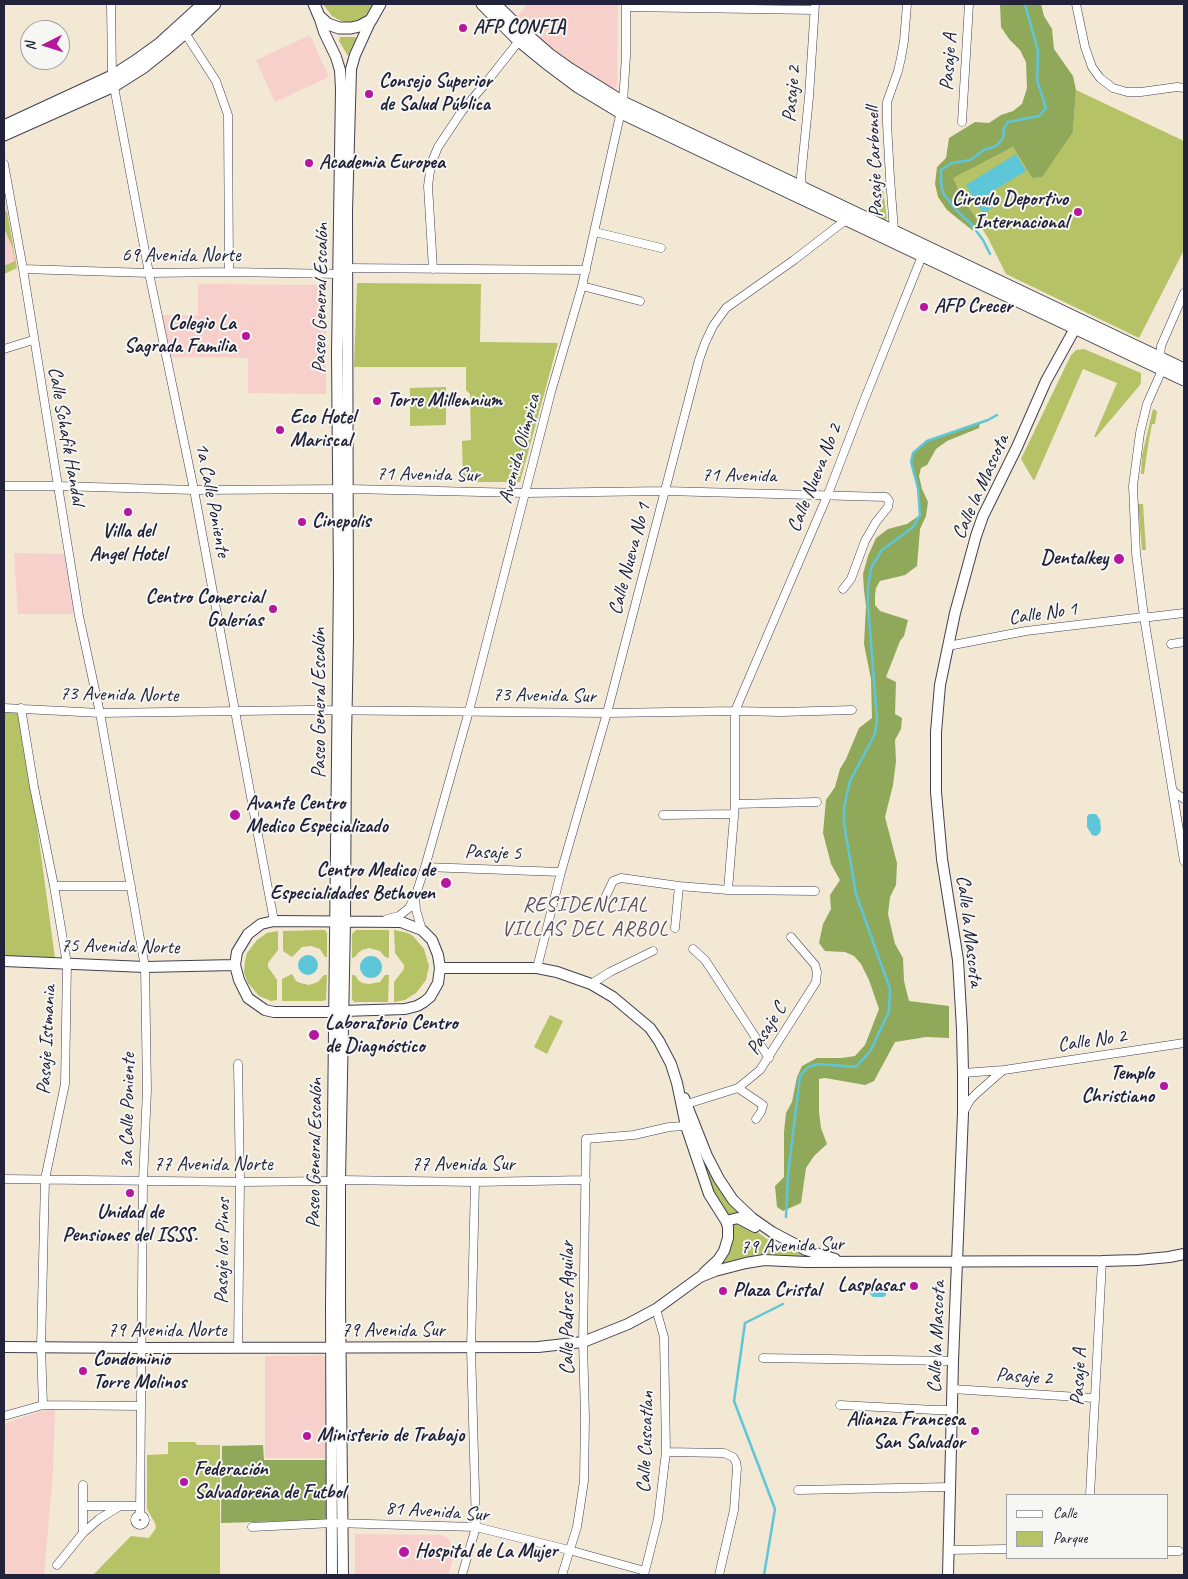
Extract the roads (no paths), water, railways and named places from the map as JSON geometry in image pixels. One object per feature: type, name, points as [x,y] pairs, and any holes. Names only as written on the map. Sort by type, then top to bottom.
[{"type":"highway","points":[[4,135],[113,81],[204,4]]},
{"type":"highway","points":[[4,126],[144,67],[185,33],[215,4]]},
{"type":"highway","points":[[314,4],[319,16],[328,24],[339,28],[360,26],[371,20],[380,4]]},
{"type":"highway","points":[[482,4],[519,41],[564,77],[922,256],[1077,325],[1160,357],[1184,369]]},
{"type":"highway","points":[[495,4],[549,54],[622,107],[802,187],[894,231],[1184,380]]},
{"type":"main road","name":"Paseo General Escalón","points":[[319,16],[340,70],[342,271]]},
{"type":"main road","name":"Paseo General Escalón","points":[[343,1575],[338,1523],[335,1348],[341,921],[344,489],[337,386],[351,69],[355,55],[371,20]]},
{"type":"main road","name":"Calle la Mascota","points":[[948,1575],[949,1488],[963,1073],[958,960],[942,859],[936,776],[936,732],[940,685],[968,564],[983,516],[1017,447],[1046,381],[1077,325]]},
{"type":"main road","points":[[274,921],[341,921],[401,922],[422,930],[432,940],[438,955],[440,968],[438,983],[430,997],[417,1006],[394,1010],[274,1012],[265,1010],[248,998],[238,980],[236,965],[237,952],[248,934],[261,924],[274,921]]},
{"type":"main road","name":"75 Avenida Norte","points":[[4,962],[145,967],[236,965]]},
{"type":"main road","points":[[440,968],[537,968],[576,977],[613,997],[650,1028],[660,1040],[687,1104],[706,1156],[733,1200],[752,1218],[772,1232],[806,1250],[843,1261]]},
{"type":"main road","points":[[678,1085],[686,1126],[708,1194],[726,1221],[729,1233],[724,1250],[718,1260],[700,1277]]},
{"type":"main road","points":[[726,1221],[738,1218],[780,1242],[798,1250],[806,1250]]},
{"type":"main road","name":"79 Avenida Sur","points":[[335,1348],[538,1347],[583,1342],[628,1324],[656,1308],[700,1277],[732,1266],[764,1260],[1102,1261],[1169,1258],[1184,1254]]},
{"type":"main road","name":"79 Avenida Norte","points":[[4,1347],[335,1348]]},
{"type":"main road","name":"Paseo General Escalón","points":[[332,1575],[338,1523]]},
{"type":"street","name":"1a Calle Poniente","points":[[111,4],[113,81],[149,273],[194,490],[274,921]]},
{"type":"street","name":"Pasaje Carbonell","points":[[894,231],[887,102],[901,58],[907,4]]},
{"type":"street","name":"Pasaje A","points":[[962,122],[969,4]]},
{"type":"street","points":[[1076,4],[1092,66],[1100,78],[1113,88],[1127,92],[1184,88]]},
{"type":"street","points":[[626,6],[815,7]]},
{"type":"street","name":"Avenida Olímpica","points":[[378,922],[403,914],[415,897],[469,711],[525,493],[596,232],[622,107],[626,56],[626,6]]},
{"type":"street","name":"Pasaje 2","points":[[802,187],[801,178],[815,7]]},
{"type":"street","points":[[185,33],[216,81],[228,115],[228,272]]},
{"type":"street","points":[[433,269],[428,186],[431,164],[438,147],[462,111],[519,41]]},
{"type":"street","name":"Calle Schafik Handal","points":[[4,164],[79,616],[100,713]]},
{"type":"street","name":"Calle Nueva No 1","points":[[537,968],[561,872],[607,713],[704,343],[726,308],[794,260],[847,219]]},
{"type":"street","points":[[596,232],[661,248]]},
{"type":"street","name":"Calle Nueva No 2","points":[[735,711],[828,494],[922,256]]},
{"type":"street","name":"69 Avenida Norte","points":[[22,268],[149,273],[433,269],[586,270]]},
{"type":"street","points":[[582,286],[640,301]]},
{"type":"street","points":[[1184,293],[1161,346],[1162,370],[1148,404],[1140,433],[1134,472],[1133,505],[1144,617],[1153,680],[1174,792],[1181,819],[1184,862]]},
{"type":"street","points":[[4,349],[33,340]]},
{"type":"street","name":"71 Avenida Sur","points":[[4,486],[194,490],[344,489],[525,493],[665,491]]},
{"type":"street","name":"71 Avenida","points":[[665,491],[888,497],[890,501],[888,507],[876,522],[865,541],[850,579],[842,589]]},
{"type":"street","name":"Calle No 1","points":[[948,646],[1026,631],[1184,614]]},
{"type":"street","points":[[1171,644],[1184,642]]},
{"type":"street","name":"73 Avenida Norte","points":[[4,708],[100,713],[235,711]]},
{"type":"street","name":"Pasaje Istmania","points":[[21,708],[34,787],[54,886],[66,964],[65,1084],[45,1179],[41,1347],[43,1405]]},
{"type":"street","name":"73 Avenida Sur","points":[[235,711],[607,713],[852,710]]},
{"type":"street","points":[[728,890],[735,804],[735,711]]},
{"type":"street","name":"3a Calle Poniente","points":[[100,713],[145,967],[147,1090],[143,1181],[140,1515]]},
{"type":"street","points":[[1174,792],[1184,799]]},
{"type":"street","points":[[735,804],[817,802]]},
{"type":"street","points":[[663,815],[734,814]]},
{"type":"street","name":"Pasaje 5","points":[[425,867],[561,872]]},
{"type":"street","points":[[602,904],[613,881],[621,878],[728,890],[815,891]]},
{"type":"street","points":[[54,886],[131,886]]},
{"type":"street","points":[[675,928],[679,886]]},
{"type":"street","name":"Avenida Olímpica","points":[[415,897],[416,910],[422,930]]},
{"type":"street","name":"Pasaje C","points":[[687,1104],[738,1088],[760,1070],[816,982],[816,965],[791,937]]},
{"type":"street","points":[[693,949],[705,960],[768,1058]]},
{"type":"street","points":[[591,984],[610,972],[653,951]]},
{"type":"street","name":"Calle No 2","points":[[963,1073],[1004,1070],[1184,1043]]},
{"type":"street","name":"Pasaje los Pinos","points":[[238,1064],[240,1182],[238,1348]]},
{"type":"street","points":[[963,1113],[970,1100],[1004,1070]]},
{"type":"street","points":[[738,1088],[762,1105],[761,1112],[756,1119]]},
{"type":"street","name":"Calle Padres Aguilar","points":[[562,1575],[577,1527],[584,1481],[583,1342],[586,1139],[634,1135],[669,1127],[686,1126]]},
{"type":"street","name":"77 Avenida Norte","points":[[4,1178],[240,1182],[336,1180]]},
{"type":"street","name":"77 Avenida Sur","points":[[336,1180],[475,1182],[586,1180]]},
{"type":"street","points":[[462,1575],[476,1527],[471,1348],[475,1182]]},
{"type":"street","name":"Pasaje A","points":[[1090,1494],[1102,1261]]},
{"type":"street","name":"Calle Cuscatlan","points":[[645,1573],[658,1519],[666,1452],[664,1337],[656,1308]]},
{"type":"street","points":[[763,1358],[953,1361]]},
{"type":"street","name":"Pasaje 2","points":[[952,1389],[1094,1398]]},
{"type":"street","points":[[4,1416],[43,1405],[141,1406]]},
{"type":"street","points":[[840,1405],[952,1410]]},
{"type":"street","points":[[666,1452],[724,1453],[733,1457],[736,1462],[734,1510],[719,1575]]},
{"type":"street","points":[[82,1485],[83,1533]]},
{"type":"street","points":[[798,1490],[949,1488]]},
{"type":"street","points":[[83,1506],[140,1506]]},
{"type":"street","points":[[57,1565],[83,1533],[99,1519],[120,1506]]},
{"type":"street","name":"81 Avenida Sur","points":[[252,1526],[338,1523],[476,1527],[570,1550],[645,1573]]},
{"type":"street","points":[[948,1550],[1006,1549]]},
{"type":"street","points":[[1168,1551],[1179,1551]]},
{"type":"water","points":[[1016,154],[1026,171],[991,192],[998,204],[983,214],[966,185]]},
{"type":"water","points":[[1089,814],[1096,814],[1100,820],[1101,830],[1096,836],[1092,835],[1087,827],[1087,817]]},
{"type":"water","points":[[308,955],[315,958],[318,965],[315,972],[308,975],[301,972],[298,965],[301,958]]},
{"type":"water","points":[[371,956],[379,959],[382,967],[379,975],[371,978],[363,975],[360,967],[363,959]]},
{"type":"water","points":[[875,1284],[884,1284],[886,1286],[886,1295],[884,1297],[873,1297],[870,1294],[869,1290]]},
{"type":"waterway","points":[[990,254],[972,225],[956,210],[943,193],[941,170],[952,163],[970,160],[984,150],[996,146],[1003,138],[1004,128],[1008,122],[1039,116],[1046,108],[1037,80],[1038,51],[1025,4]]},
{"type":"waterway","points":[[786,1217],[788,1174],[800,1076],[808,1067],[818,1064],[856,1067],[871,1050],[889,1011],[890,989],[856,894],[844,824],[844,807],[850,781],[875,734],[877,720],[868,605],[871,568],[882,550],[913,527],[920,515],[918,488],[911,462],[913,453],[927,441],[988,420],[997,415]]},
{"type":"waterway","points":[[764,1575],[775,1509],[734,1401],[745,1323],[783,1304]]},
{"type":"place","name":"AFP CONFIA","points":[[463,28]]},
{"type":"place","name":"Consejo Superior de Salud Pública","points":[[369,94]]},
{"type":"place","name":"Academia Europea","points":[[309,163]]},
{"type":"place","name":"Circulo Deportivo Internacional","points":[[1078,212]]},
{"type":"place","name":"AFP Crecer","points":[[924,307]]},
{"type":"place","name":"Colegio La Sagrada Familia","points":[[246,336]]},
{"type":"place","name":"Torre Millennium","points":[[377,401]]},
{"type":"place","name":"Eco Hotel Mariscal","points":[[280,430]]},
{"type":"place","name":"Villa del Angel Hotel","points":[[128,512]]},
{"type":"place","name":"Cinepolis","points":[[302,522]]},
{"type":"place","name":"Dentalkey","points":[[1119,559]]},
{"type":"place","name":"Centro Comercial Galerías","points":[[273,609]]},
{"type":"place","name":"Avante Centro Medico Especializado","points":[[235,815]]},
{"type":"place","name":"Centro Medico de Especialidades Bethoven","points":[[446,883]]},
{"type":"place","name":"Laboratorio Centro de Diagnóstico","points":[[314,1035]]},
{"type":"place","name":"Templo Christiano","points":[[1164,1086]]},
{"type":"place","name":"Unidad de Pensiones del ISSS.","points":[[130,1193]]},
{"type":"place","name":"Lasplasas","points":[[914,1286]]},
{"type":"place","name":"Plaza Cristal","points":[[723,1291]]},
{"type":"place","name":"Condominio Torre Molinos","points":[[83,1371]]},
{"type":"place","name":"Alianza Francesa San Salvador","points":[[975,1431]]},
{"type":"place","name":"Ministerio de Trabajo","points":[[307,1436]]},
{"type":"place","name":"Federación Salvadoreña de Futbol","points":[[184,1482]]},
{"type":"place","name":"Hospital de La Mujer","points":[[404,1552]]},
{"type":"district","name":"RESIDENCIAL VILLAS DEL ARBOL","points":[[585,917]]}]
